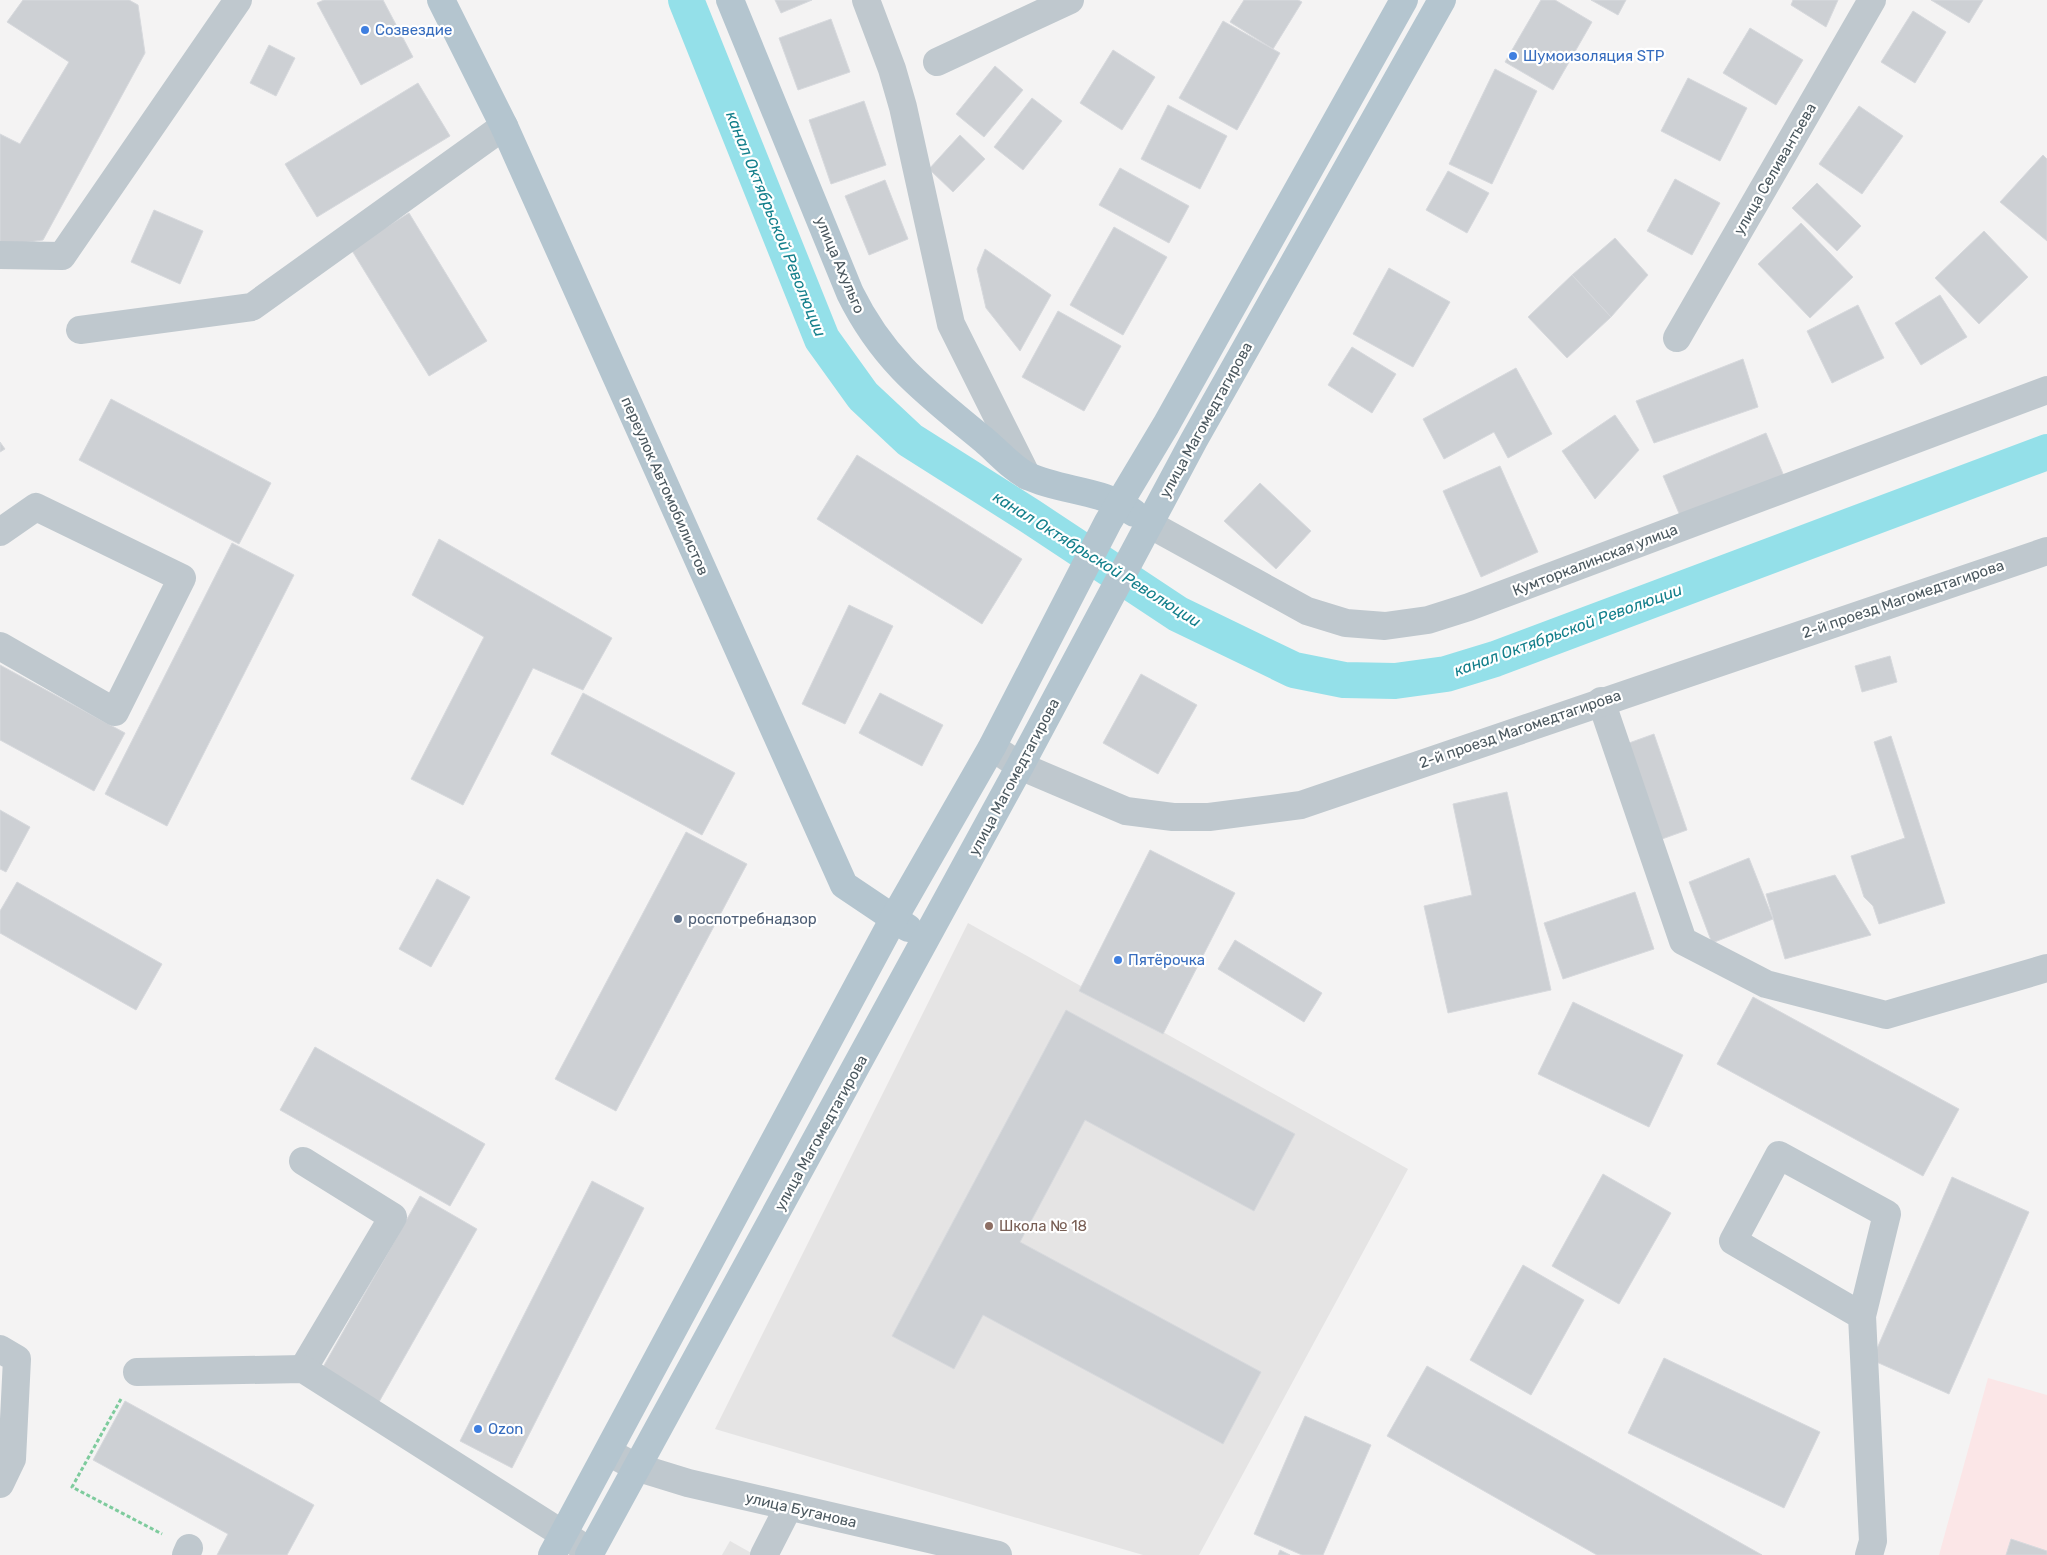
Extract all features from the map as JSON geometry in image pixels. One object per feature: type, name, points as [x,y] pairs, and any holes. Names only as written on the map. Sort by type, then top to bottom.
[{"type":"main road","name":"переулок Автомобилистов","points":[[441,0],[504,126],[844,885],[926,940]]},
{"type":"main road","name":"улица Ахульго","points":[[730,0],[850,293],[863,320],[880,345],[919,386],[1027,476]]},
{"type":"main road","points":[[558,1544],[894,918],[992,747],[1114,512],[1404,0]]},
{"type":"main road","name":"улица Магомедтагирова","points":[[590,1553],[636,1467],[673,1405],[926,940],[1144,533],[1442,0]]},
{"type":"main road","points":[[1027,476],[1114,512],[1144,533]]},
{"type":"street","points":[[0,255],[62,256],[238,0]]},
{"type":"street","points":[[866,0],[892,69],[903,107],[951,324],[1027,476]]},
{"type":"street","points":[[937,62],[1070,0]]},
{"type":"street","name":"улица Селивантьева","points":[[1677,338],[1872,0]]},
{"type":"street","points":[[80,330],[252,307],[504,126]]},
{"type":"street","name":"Кумторкалинская улица","points":[[1144,533],[1307,611],[1346,623],[1385,626],[1428,620],[1469,607],[2047,390]]},
{"type":"street","points":[[0,532],[36,507],[182,578],[115,712],[0,646]]},
{"type":"street","name":"2-й проезд Магомедтагирова","points":[[992,747],[1020,766],[1126,811],[1173,817],[1209,816],[1301,805],[1601,701],[2047,551]]},
{"type":"street","points":[[1601,701],[1683,941],[1766,984],[1886,1014],[2047,968]]},
{"type":"street","points":[[1862,1316],[1733,1241],[1779,1155],[1887,1214],[1862,1316],[1873,1541],[1869,1555]]},
{"type":"street","points":[[302,1161],[393,1217],[303,1369]]},
{"type":"street","points":[[0,1349],[18,1359],[12,1459],[0,1484]]},
{"type":"street","points":[[137,1372],[303,1369],[558,1544],[590,1553]]},
{"type":"street","name":"улица Буганова","points":[[608,1452],[636,1467],[688,1483],[788,1508],[998,1555]]},
{"type":"street","points":[[764,1555],[788,1508]]},
{"type":"path","points":[[137,1372],[72,1487],[187,1551]]},
{"type":"shaded area","points":[[968,923],[1408,1169],[1199,1555],[1143,1555],[715,1429]]},
{"type":"shaded area","points":[[1988,1378],[2047,1395],[2047,1555],[1939,1555]]},
{"type":"shaded area","points":[[730,1541],[755,1555],[722,1555]]},
{"type":"building","points":[[23,0],[129,0],[138,5],[145,53],[43,240],[0,246],[0,134],[20,144],[69,62],[7,22]]},
{"type":"building","name":"Созвездие","points":[[324,0],[383,0],[413,57],[361,85],[317,3]]},
{"type":"building","points":[[775,0],[812,0],[781,13]]},
{"type":"building","points":[[1244,0],[1298,0],[1302,2],[1273,49],[1230,22]]},
{"type":"building","points":[[1541,0],[1555,0],[1592,22],[1553,90],[1505,62]]},
{"type":"building","points":[[1591,0],[1626,0],[1618,15]]},
{"type":"building","points":[[1793,0],[1838,0],[1826,27],[1791,5]]},
{"type":"building","points":[[1931,0],[1983,0],[1969,23]]},
{"type":"building","points":[[1913,11],[1946,32],[1915,83],[1881,62]]},
{"type":"building","points":[[831,19],[850,72],[798,90],[779,38]]},
{"type":"building","points":[[1223,21],[1280,53],[1237,130],[1179,98]]},
{"type":"building","points":[[1750,28],[1803,60],[1776,105],[1723,73]]},
{"type":"building","points":[[269,45],[295,58],[276,96],[250,83]]},
{"type":"building","points":[[1113,50],[1155,77],[1122,130],[1080,103]]},
{"type":"building","points":[[995,66],[1023,90],[984,137],[956,114]]},
{"type":"building","points":[[1495,69],[1537,91],[1492,184],[1449,164]]},
{"type":"building","points":[[1688,78],[1747,108],[1720,161],[1661,131]]},
{"type":"building","points":[[418,83],[450,136],[317,217],[285,164]]},
{"type":"building","points":[[1032,98],[1062,121],[1023,170],[994,147]]},
{"type":"building","points":[[864,101],[886,165],[831,184],[809,120]]},
{"type":"building","points":[[1168,105],[1227,136],[1200,189],[1141,159]]},
{"type":"building","points":[[1859,106],[1903,136],[1862,194],[1819,164]]},
{"type":"building","points":[[960,135],[985,159],[953,192],[929,169]]},
{"type":"building","points":[[2043,155],[2047,159],[2047,241],[2000,202]]},
{"type":"building","points":[[1120,168],[1189,206],[1169,243],[1099,205]]},
{"type":"building","points":[[1448,171],[1489,193],[1467,233],[1426,210]]},
{"type":"building","points":[[1675,179],[1720,203],[1692,255],[1647,231]]},
{"type":"building","points":[[885,180],[908,239],[869,255],[845,196]]},
{"type":"building","points":[[1817,183],[1861,226],[1837,251],[1792,208]]},
{"type":"building","points":[[154,210],[203,231],[180,284],[131,262]]},
{"type":"building","points":[[409,213],[487,341],[429,376],[351,249]]},
{"type":"building","points":[[1801,223],[1853,277],[1810,318],[1758,264]]},
{"type":"building","points":[[1114,227],[1167,257],[1123,335],[1070,305]]},
{"type":"building","points":[[1984,231],[2028,277],[1979,324],[1935,278]]},
{"type":"building","points":[[1615,238],[1648,275],[1611,317],[1572,275]]},
{"type":"building","points":[[985,249],[1051,295],[1020,351],[986,308],[977,269]]},
{"type":"building","points":[[1389,268],[1450,302],[1413,367],[1353,334]]},
{"type":"building","points":[[1572,275],[1611,317],[1567,358],[1528,317]]},
{"type":"building","points":[[1940,295],[1967,337],[1921,365],[1895,323]]},
{"type":"building","points":[[1858,305],[1884,358],[1832,383],[1807,331]]},
{"type":"building","points":[[1058,311],[1121,346],[1084,411],[1022,377]]},
{"type":"building","points":[[1352,347],[1396,374],[1372,413],[1328,385]]},
{"type":"building","points":[[1743,359],[1758,407],[1654,443],[1636,401]]},
{"type":"building","points":[[1516,368],[1552,434],[1508,458],[1494,432],[1444,459],[1423,419]]},
{"type":"building","points":[[111,399],[271,483],[239,544],[79,460]]},
{"type":"building","points":[[1615,415],[1639,450],[1595,499],[1562,451]]},
{"type":"building","points":[[1766,433],[1786,481],[1684,525],[1663,476]]},
{"type":"building","points":[[0,442],[5,449],[0,452]]},
{"type":"building","points":[[857,455],[1022,559],[982,624],[817,519]]},
{"type":"building","points":[[1500,466],[1538,552],[1481,577],[1443,491]]},
{"type":"building","points":[[1260,483],[1311,531],[1276,569],[1224,521]]},
{"type":"building","points":[[439,539],[612,638],[583,690],[533,668],[463,805],[411,779],[484,637],[412,595]]},
{"type":"building","points":[[232,543],[294,575],[167,826],[105,794]]},
{"type":"building","points":[[849,605],[893,626],[845,724],[802,704]]},
{"type":"building","points":[[1890,656],[1897,682],[1862,692],[1855,666]]},
{"type":"building","points":[[0,665],[125,733],[94,791],[0,740]]},
{"type":"building","points":[[1141,674],[1197,705],[1158,774],[1103,743]]},
{"type":"building","points":[[583,693],[735,773],[702,835],[551,754]]},
{"type":"building","points":[[880,693],[943,725],[922,766],[859,733]]},
{"type":"building","points":[[1654,734],[1687,830],[1662,839],[1629,743]]},
{"type":"building","points":[[1891,736],[1945,903],[1879,924],[1873,906],[1864,897],[1851,856],[1905,838],[1874,742]]},
{"type":"building","points":[[1507,792],[1551,990],[1448,1013],[1424,906],[1472,895],[1453,804]]},
{"type":"building","points":[[0,810],[30,827],[6,872],[0,869]]},
{"type":"building","points":[[686,832],[747,864],[616,1111],[555,1079]]},
{"type":"building","points":[[1150,850],[1235,893],[1163,1034],[1079,991]]},
{"type":"building","points":[[1749,858],[1773,919],[1712,943],[1689,882]]},
{"type":"building","points":[[1835,875],[1871,935],[1785,959],[1766,894]]},
{"type":"building","points":[[437,879],[470,897],[431,967],[399,949]]},
{"type":"building","points":[[17,882],[162,964],[136,1010],[0,933],[0,911]]},
{"type":"building","points":[[1635,892],[1654,949],[1563,979],[1544,923]]},
{"type":"building","points":[[1235,940],[1322,993],[1304,1022],[1218,969]]},
{"type":"building","points":[[1753,997],[1959,1109],[1923,1176],[1717,1064]]},
{"type":"building","points":[[1573,1002],[1683,1055],[1649,1127],[1538,1074]]},
{"type":"building","name":"Школа № 18","points":[[1066,1010],[1295,1134],[1254,1211],[1085,1120],[1020,1242],[1261,1372],[1223,1444],[983,1315],[954,1369],[892,1336]]},
{"type":"building","points":[[315,1047],[485,1144],[450,1206],[280,1110]]},
{"type":"building","points":[[1603,1174],[1671,1213],[1619,1304],[1552,1266]]},
{"type":"building","points":[[1952,1177],[2029,1212],[1949,1394],[1872,1360]]},
{"type":"building","points":[[592,1181],[644,1208],[512,1468],[460,1441]]},
{"type":"building","points":[[420,1196],[477,1229],[375,1409],[318,1376]]},
{"type":"building","points":[[1523,1265],[1584,1300],[1531,1395],[1470,1360]]},
{"type":"building","points":[[1664,1358],[1820,1432],[1784,1508],[1628,1433]]},
{"type":"building","points":[[1427,1366],[1762,1555],[1597,1555],[1387,1436]]},
{"type":"building","points":[[125,1401],[314,1505],[287,1555],[217,1555],[228,1534],[93,1460]]},
{"type":"building","points":[[1305,1416],[1371,1445],[1323,1555],[1302,1555],[1254,1534]]},
{"type":"building","points":[[2011,1539],[2047,1551],[2047,1555],[2006,1555]]},
{"type":"building","points":[[1280,1550],[1290,1555],[1278,1555]]},
{"type":"waterway","name":"канал Октябрьской Революции","points":[[686,0],[822,339],[863,396],[910,440],[1030,516],[1178,614],[1294,670],[1344,680],[1395,681],[1446,674],[1495,659],[2047,452]]},
{"type":"place","name":"Созвездие","points":[[365,30]]},
{"type":"place","name":"Шумоизоляция STP","points":[[1513,56]]},
{"type":"place","name":"роспотребнадзор","points":[[678,919]]},
{"type":"place","name":"Пятёрочка","points":[[1118,960]]},
{"type":"place","name":"Школа № 18","points":[[989,1226]]},
{"type":"place","name":"Ozon","points":[[478,1429]]}]
